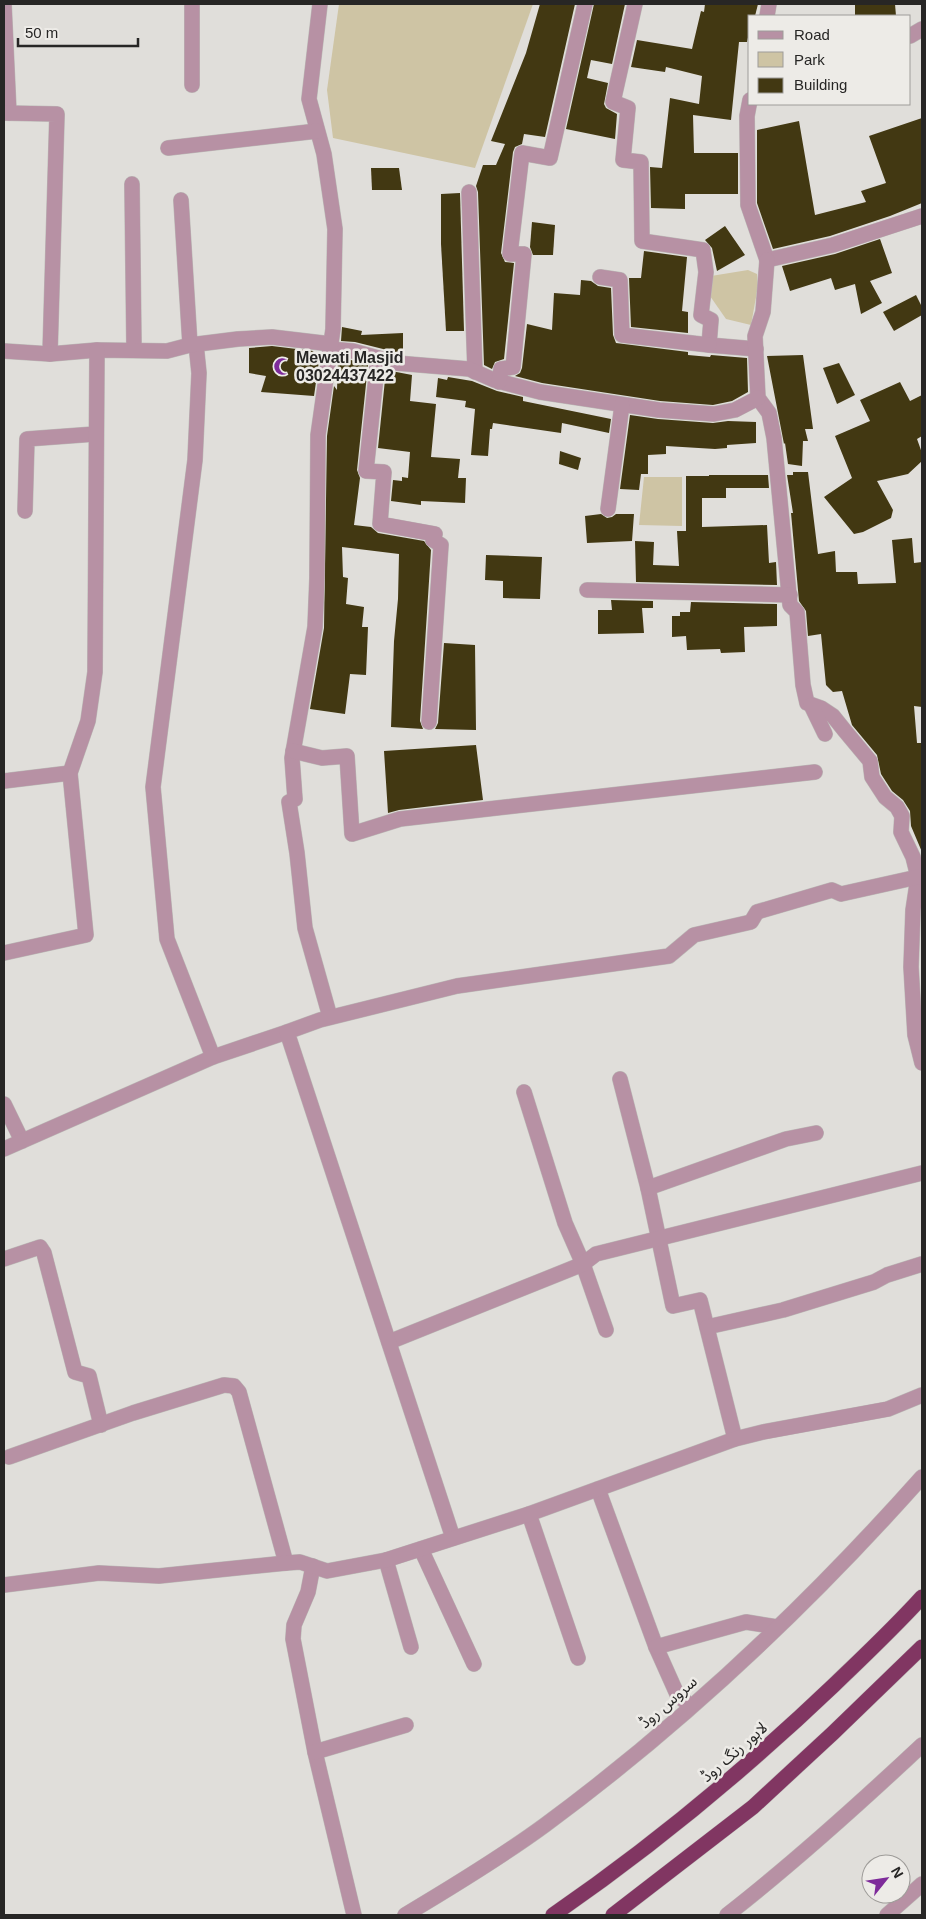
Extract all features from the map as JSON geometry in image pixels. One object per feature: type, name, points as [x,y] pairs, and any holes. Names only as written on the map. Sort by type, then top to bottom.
[{"type":"highway","name":"لاہور رنگ روڈ","points":[[553,1915],[647,1848],[729,1781],[811,1706],[897,1624],[922,1597]]},
{"type":"highway","points":[[613,1915],[753,1806],[833,1733],[922,1647]]},
{"type":"street","points":[[192,4],[192,85]]},
{"type":"street","points":[[320,4],[310,99],[324,154],[335,229],[333,329],[318,435],[315,627],[292,758],[295,799],[289,802],[297,853],[305,928],[330,1017]]},
{"type":"street","points":[[500,382],[501,368],[513,368],[524,254],[510,254],[522,154],[550,158],[585,4]]},
{"type":"street","points":[[634,4],[613,102],[628,108],[622,160],[641,162],[642,241],[703,250],[706,272],[701,315],[710,320],[709,345]]},
{"type":"street","points":[[4,6],[6,113],[57,114],[50,354]]},
{"type":"street","points":[[911,35],[922,29]]},
{"type":"street","points":[[749,105],[747,116],[748,205],[767,260],[763,312],[755,336],[758,398],[769,413],[774,438],[790,604],[797,612],[806,704],[821,708],[833,716],[870,761],[872,776],[885,797],[897,807],[902,816],[901,832],[920,877],[913,910],[911,967],[915,1035],[922,1063]]},
{"type":"street","points":[[168,148],[317,132]]},
{"type":"street","points":[[132,184],[134,349]]},
{"type":"street","points":[[470,192],[475,372]]},
{"type":"street","points":[[181,200],[193,345],[199,373],[195,460],[154,786],[167,939],[214,1057]]},
{"type":"street","points":[[767,260],[832,245],[922,216]]},
{"type":"street","points":[[600,277],[620,280],[622,335],[756,349]]},
{"type":"street","points":[[4,351],[50,354],[97,350],[167,350],[238,339],[272,337],[331,346],[396,363],[469,369],[500,382],[540,392],[622,405],[714,414],[735,410],[758,398]]},
{"type":"street","points":[[4,953],[86,935],[70,773],[88,721],[95,672],[97,350]]},
{"type":"street","points":[[378,358],[366,471],[384,472],[380,524],[435,534],[433,540],[441,545],[429,722]]},
{"type":"street","points":[[608,509],[622,405]]},
{"type":"street","points":[[25,511],[27,439],[96,434]]},
{"type":"street","points":[[587,590],[790,595]]},
{"type":"street","points":[[811,705],[824,734]]},
{"type":"street","points":[[293,751],[322,758],[347,756],[352,834],[400,819],[815,772]]},
{"type":"street","points":[[4,781],[70,773]]},
{"type":"street","points":[[4,1150],[214,1057],[330,1017],[457,986],[669,956],[694,935],[751,922],[757,912],[832,890],[841,894],[920,877]]},
{"type":"street","points":[[287,1032],[453,1538]]},
{"type":"street","points":[[620,1079],[648,1188],[673,1306],[700,1300],[735,1439]]},
{"type":"street","points":[[524,1092],[565,1223],[583,1264],[606,1330]]},
{"type":"street","points":[[4,1104],[22,1141]]},
{"type":"street","points":[[648,1188],[786,1139],[816,1133]]},
{"type":"street","points":[[389,1342],[583,1264],[596,1254],[922,1173]]},
{"type":"street","points":[[4,1259],[40,1247],[44,1253],[75,1372],[90,1376],[102,1425]]},
{"type":"street","points":[[707,1327],[783,1310],[874,1282],[888,1275],[922,1264]]},
{"type":"street","points":[[9,1457],[133,1413],[224,1385],[234,1386],[239,1392],[286,1563]]},
{"type":"street","points":[[4,1585],[99,1573],[159,1576],[300,1562],[327,1570],[338,1570],[386,1560],[529,1514],[735,1439],[888,1409],[922,1395]]},
{"type":"street","name":"سروس روڈ","points":[[405,1915],[495,1859],[603,1780],[690,1706],[777,1627],[885,1518],[922,1477]]},
{"type":"street","points":[[598,1490],[656,1647],[677,1694],[690,1706]]},
{"type":"street","points":[[529,1514],[578,1658]]},
{"type":"street","points":[[421,1549],[474,1664]]},
{"type":"street","points":[[386,1560],[411,1647]]},
{"type":"street","points":[[313,1566],[308,1592],[294,1625],[293,1639],[316,1752],[354,1915]]},
{"type":"street","points":[[656,1647],[746,1622],[777,1627]]},
{"type":"street","points":[[316,1752],[406,1725]]},
{"type":"street","points":[[727,1915],[764,1886],[865,1798],[922,1745]]},
{"type":"street","points":[[887,1915],[922,1884]]},
{"type":"green space","points":[[339,4],[533,4],[475,168],[333,138],[327,90]]},
{"type":"green space","points":[[748,270],[757,274],[758,286],[751,325],[726,319],[710,296],[711,276]]},
{"type":"green space","points":[[644,477],[682,477],[682,526],[639,525]]},
{"type":"building","points":[[540,4],[575,4],[545,137],[524,134],[522,144],[515,147],[513,152],[501,253],[505,262],[514,263],[504,359],[495,362],[492,369],[484,365],[478,192],[476,186],[483,165],[496,165],[505,144],[491,141],[526,53]]},
{"type":"building","points":[[594,4],[625,4],[612,64],[591,60],[587,78],[608,83],[604,104],[606,108],[617,114],[615,139],[566,129]]},
{"type":"building","points":[[705,4],[758,4],[755,15],[748,15],[747,42],[739,42],[731,120],[693,115],[694,153],[738,153],[738,194],[685,194],[685,209],[651,208],[650,167],[662,168],[670,98],[699,104],[702,76],[666,67],[665,72],[631,67],[637,40],[692,49],[701,11],[704,12]]},
{"type":"building","points":[[855,4],[895,4],[896,15],[855,15]]},
{"type":"building","points":[[922,118],[922,203],[830,236],[773,249],[757,203],[757,130],[799,121],[815,215],[866,202],[861,191],[886,183],[869,136]]},
{"type":"building","points":[[371,168],[399,168],[402,190],[372,190]]},
{"type":"building","points":[[460,193],[464,331],[446,331],[441,244],[441,194]]},
{"type":"building","points":[[532,222],[555,225],[553,255],[533,255],[530,247]]},
{"type":"building","points":[[725,226],[745,255],[717,271],[712,248],[705,240]]},
{"type":"building","points":[[880,239],[892,273],[870,281],[882,303],[861,314],[855,284],[835,290],[831,278],[790,291],[782,266],[835,254]]},
{"type":"building","points":[[644,251],[687,257],[682,311],[688,312],[688,333],[631,327],[629,278],[641,278]]},
{"type":"building","points":[[581,280],[591,281],[598,286],[611,288],[613,335],[616,343],[688,352],[688,355],[747,358],[748,392],[732,401],[713,405],[660,401],[542,383],[515,376],[520,373],[522,368],[527,324],[552,330],[554,293],[580,295]]},
{"type":"building","points":[[916,295],[922,307],[922,315],[894,331],[883,312]]},
{"type":"building","points":[[342,327],[362,331],[361,335],[403,333],[403,354],[355,342],[341,341]]},
{"type":"building","name":"Mewati Masjid 03024437422","points":[[272,346],[313,351],[319,361],[314,396],[261,392],[266,376],[249,373],[249,348]]},
{"type":"building","points":[[803,355],[813,429],[805,429],[808,441],[803,441],[802,466],[788,464],[767,356]]},
{"type":"building","points":[[338,359],[351,360],[368,365],[357,470],[360,478],[354,525],[371,527],[378,533],[424,541],[431,550],[420,721],[423,729],[391,727],[399,554],[342,547],[343,577],[348,578],[346,604],[364,607],[362,627],[368,627],[366,675],[350,674],[345,714],[310,709],[324,628],[327,436],[334,386],[337,390]]},
{"type":"building","points":[[839,363],[855,395],[837,404],[823,368]]},
{"type":"building","points":[[386,370],[412,375],[410,401],[436,404],[431,457],[460,459],[458,478],[466,478],[465,503],[421,501],[421,505],[391,501],[393,480],[402,481],[402,477],[408,478],[410,452],[378,448]]},
{"type":"building","points":[[448,377],[472,381],[497,391],[523,397],[523,401],[611,419],[609,433],[562,423],[561,433],[493,423],[492,429],[490,429],[488,456],[471,455],[475,409],[465,407],[466,401],[436,397],[438,378],[447,380]]},
{"type":"building","points":[[900,382],[910,401],[922,395],[922,436],[917,439],[922,453],[922,461],[908,474],[877,481],[893,510],[891,518],[863,532],[854,534],[824,497],[852,478],[835,436],[870,421],[860,400]]},
{"type":"building","points":[[630,415],[713,423],[728,421],[756,422],[756,443],[727,445],[727,448],[715,449],[666,446],[666,454],[648,455],[648,474],[641,474],[639,490],[620,489]]},
{"type":"building","points":[[560,451],[581,458],[578,470],[559,464]]},
{"type":"building","points":[[793,472],[808,472],[818,554],[835,551],[836,572],[857,572],[858,584],[896,583],[892,540],[912,538],[914,563],[922,562],[922,707],[914,706],[917,743],[922,743],[922,852],[911,826],[910,811],[903,800],[892,791],[881,774],[877,755],[852,725],[842,691],[833,692],[826,685],[821,634],[808,636],[806,611],[799,601],[791,513],[793,513],[787,475],[793,475]]},
{"type":"building","points":[[768,475],[769,488],[726,488],[726,498],[702,498],[702,527],[767,525],[769,563],[776,562],[777,585],[636,582],[635,541],[654,542],[653,565],[679,566],[677,531],[686,531],[686,476]]},
{"type":"building","points":[[601,514],[607,518],[616,514],[634,514],[632,541],[587,543],[585,516]]},
{"type":"building","points":[[486,555],[542,557],[540,599],[503,598],[503,581],[485,580]]},
{"type":"building","points":[[611,600],[653,601],[653,608],[642,608],[644,633],[598,634],[598,610],[612,610]]},
{"type":"building","points":[[691,602],[777,604],[777,626],[744,627],[745,652],[721,653],[720,649],[687,650],[686,636],[672,637],[672,616],[680,616],[680,612],[690,612]]},
{"type":"building","points":[[444,643],[475,645],[476,730],[435,729],[438,723]]},
{"type":"building","points":[[476,745],[483,800],[388,813],[384,751]]},
{"type":"place","name":"Mewati Masjid 03024437422","points":[[282,366]]}]
